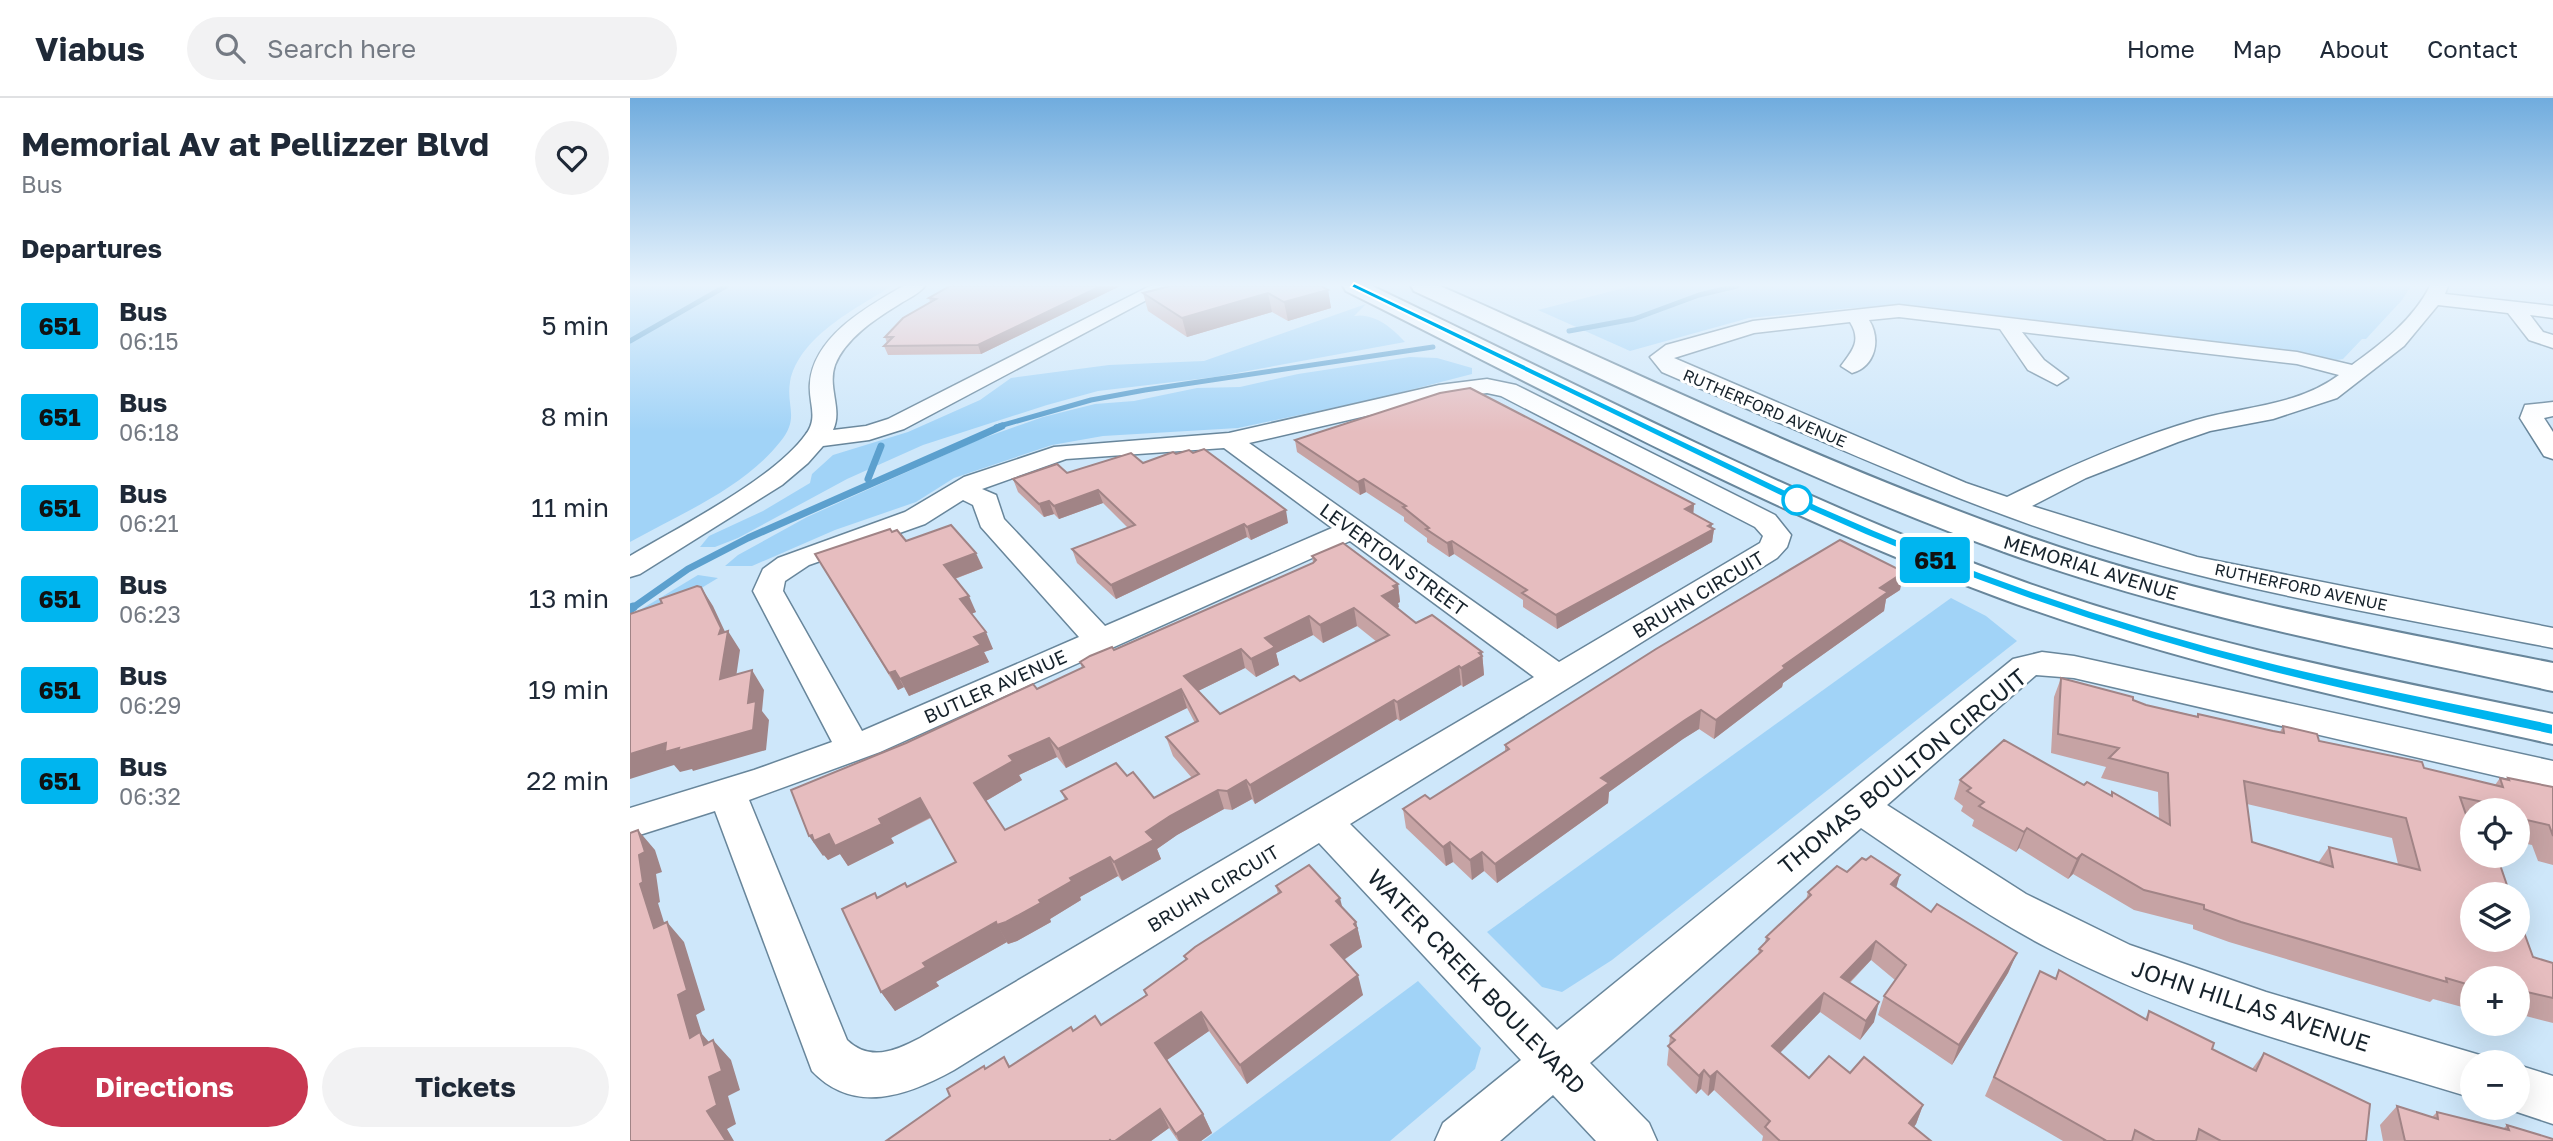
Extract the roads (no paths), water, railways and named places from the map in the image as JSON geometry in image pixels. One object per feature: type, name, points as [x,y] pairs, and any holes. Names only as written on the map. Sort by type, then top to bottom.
[{"type":"main road","points":[[1455,335],[1808,505],[1886,540],[2014,590],[2165,639],[2270,667],[2553,729]]},
{"type":"main road","name":"MEMORIAL AVENUE","points":[[1529,335],[1835,473],[2023,547],[2227,608],[2553,677]]},
{"type":"street","points":[[630,568],[743,499],[793,464],[816,440],[827,413],[821,380],[829,358],[850,335]]},
{"type":"street","points":[[816,440],[860,435],[896,424],[1069,335]]},
{"type":"street","name":"RUTHERFORD AVENUE","points":[[1725,335],[1673,349],[1661,356],[1662,361],[1681,372],[2007,508],[2098,538],[2192,565],[2553,638]]},
{"type":"street","points":[[1852,366],[1862,356],[1868,335]]},
{"type":"street","points":[[2014,335],[2036,365],[2057,378]]},
{"type":"street","name":"RUTHERFORD AVENUE","points":[[2107,335],[2297,358],[2356,373]]},
{"type":"street","points":[[2007,508],[2077,473],[2169,437],[2205,425],[2265,414],[2329,393],[2397,342],[2403,335]]},
{"type":"street","points":[[2535,335],[2553,342]]},
{"type":"street","name":"BRUHN CIRCUIT","points":[[727,793],[829,1055],[838,1067],[863,1076],[881,1076],[919,1064],[1767,552],[1776,542],[1775,530],[1745,511],[1508,390],[1494,386],[1439,392],[1229,440],[1063,452],[962,489],[923,514],[799,559],[770,580],[768,591],[853,748]]},
{"type":"street","points":[[2543,413],[2553,451]]},
{"type":"street","name":"LEVERTON STREET","points":[[1229,440],[1559,678]]},
{"type":"street","points":[[962,489],[986,501],[991,521],[1100,640]]},
{"type":"street","points":[[630,555],[682,526],[743,499]]},
{"type":"street","name":"BUTLER AVENUE","points":[[630,823],[727,793],[853,748],[1353,529]]},
{"type":"street","name":"THOMAS BOULTON CIRCUIT","points":[[1461,1141],[2019,671],[2042,663],[2074,667],[2553,775]]},
{"type":"street","name":"JOHN HILLAS AVENUE","points":[[1858,806],[2012,907],[2118,960],[2212,997],[2460,1071]]},
{"type":"street","name":"WATER CREEK BOULEVARD","points":[[1323,821],[1631,1141]]},
{"type":"street","points":[[2530,1093],[2553,1100]]},
{"type":"waterway","points":[[630,341],[641,335]]},
{"type":"waterway","points":[[996,427],[1091,400],[1145,390],[1433,347]]},
{"type":"waterway","points":[[631,609],[688,569],[748,538],[1002,426]]},
{"type":"waterway","points":[[868,479],[881,446]]}]
